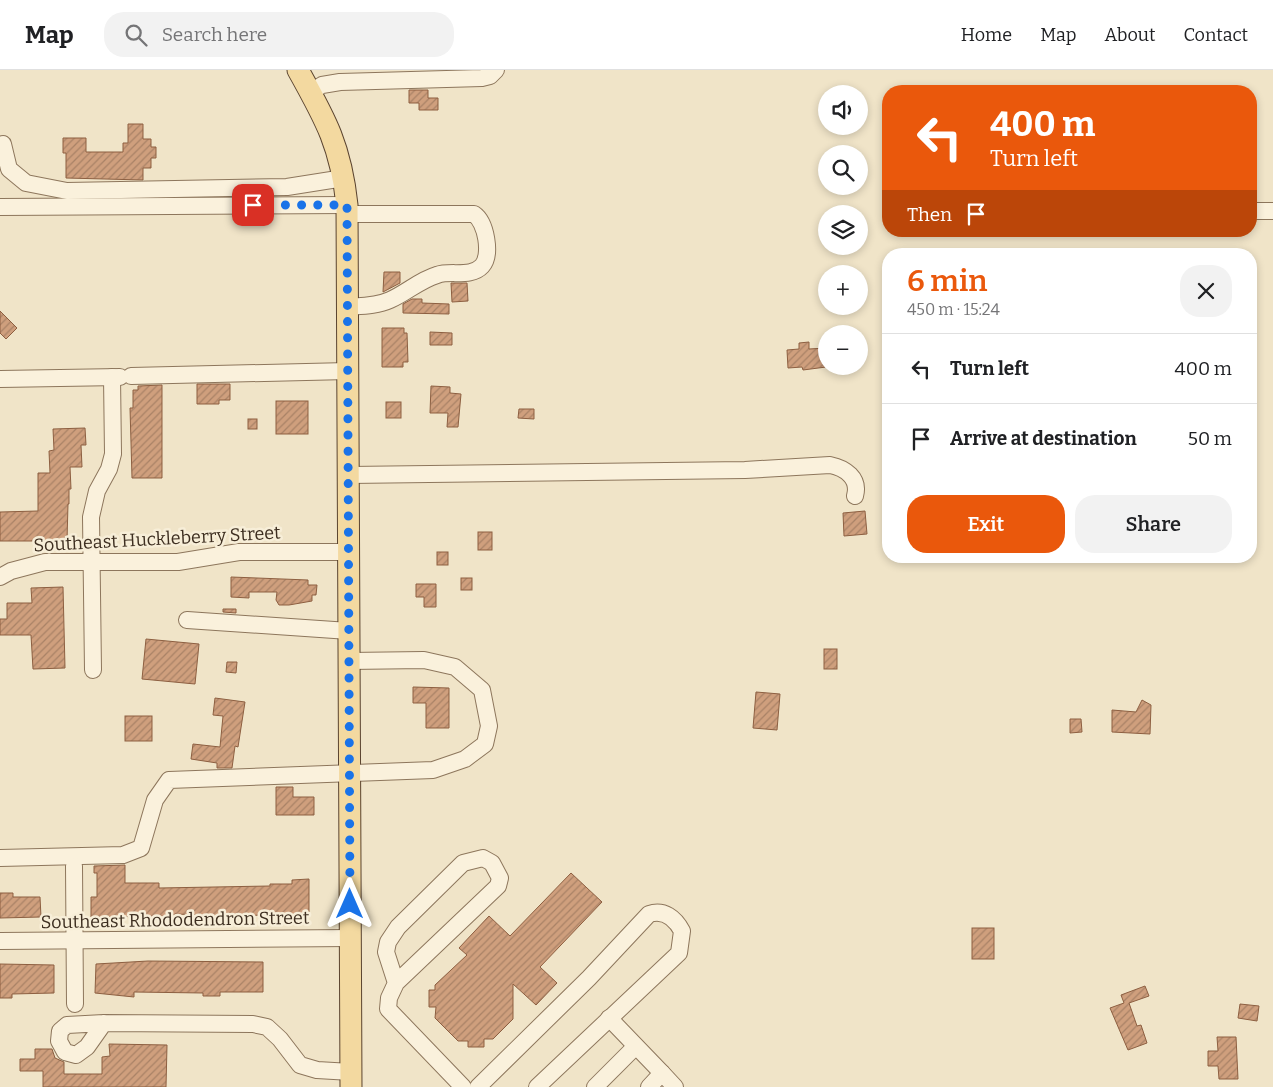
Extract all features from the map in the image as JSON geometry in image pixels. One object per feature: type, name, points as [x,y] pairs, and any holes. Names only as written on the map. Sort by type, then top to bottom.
[{"type":"main road","points":[[298,70],[334,139],[344,178],[347,209],[351,1080]]},
{"type":"street","points":[[311,92],[322,85],[340,82],[482,78],[490,76],[496,70]]},
{"type":"street","points":[[3,144],[9,168],[26,183],[67,191],[287,187],[344,178]]},
{"type":"street","points":[[0,207],[347,209],[474,214],[484,225],[486,246],[485,260],[481,268],[468,273],[438,274],[388,301],[348,307]]},
{"type":"street","points":[[1257,211],[1273,211]]},
{"type":"street","points":[[0,380],[348,371]]},
{"type":"street","points":[[92,670],[92,510],[97,491],[113,454],[121,377]]},
{"type":"street","points":[[349,475],[745,470],[830,465],[843,467],[851,475],[856,492],[855,496]]},
{"type":"street","name":"Southeast Huckleberry Street","points":[[0,577],[11,571],[45,562],[178,562],[239,552],[349,552]]},
{"type":"street","points":[[187,620],[349,631]]},
{"type":"street","points":[[0,858],[123,855],[142,848],[155,800],[169,780],[433,770],[465,759],[485,744],[489,726],[482,690],[455,667],[424,660],[349,661]]},
{"type":"street","points":[[396,983],[386,952],[388,942],[398,927],[464,862],[483,858],[492,863],[500,878],[498,886],[396,983],[389,998],[388,1009],[463,1087]]},
{"type":"street","points":[[74,866],[75,1004]]},
{"type":"street","points":[[478,1087],[589,978],[649,914],[657,911],[666,913],[682,931],[679,952],[537,1087]]},
{"type":"street","name":"Southeast Rhododendron Street","points":[[0,941],[350,938]]},
{"type":"street","points":[[610,1018],[635,1047],[675,1087]]},
{"type":"street","points":[[104,1023],[253,1024],[267,1027],[280,1039],[300,1065],[351,1080]]},
{"type":"street","points":[[595,1087],[635,1047]]},
{"type":"street","points":[[649,1087],[662,1073]]},
{"type":"building","points":[[409,90],[428,90],[428,98],[438,98],[438,110],[419,110],[419,103],[409,103]]},
{"type":"building","points":[[128,124],[143,124],[143,139],[151,139],[151,147],[156,147],[156,158],[151,158],[151,168],[143,168],[143,180],[66,178],[66,153],[63,153],[63,138],[86,138],[86,152],[123,152],[123,143],[128,143]]},
{"type":"building","points":[[384,272],[400,272],[400,283],[383,292]]},
{"type":"building","points":[[451,283],[467,283],[468,301],[452,302]]},
{"type":"building","points":[[412,299],[422,299],[422,303],[449,304],[449,314],[403,313],[403,304]]},
{"type":"building","points":[[0,311],[17,328],[6,339],[0,333]]},
{"type":"building","points":[[382,328],[404,328],[404,333],[407,333],[408,362],[403,362],[403,367],[382,367]]},
{"type":"building","points":[[430,332],[452,333],[452,345],[430,345]]},
{"type":"building","points":[[809,342],[809,349],[818,348],[818,368],[803,370],[802,367],[788,368],[787,350],[799,349],[799,343]]},
{"type":"building","points":[[197,384],[230,384],[230,400],[219,400],[219,404],[197,404]]},
{"type":"building","points":[[162,385],[162,478],[132,478],[130,408],[133,408],[133,390],[138,390],[138,386]]},
{"type":"building","points":[[431,386],[450,387],[450,393],[461,394],[458,427],[447,427],[448,413],[430,413]]},
{"type":"building","points":[[276,401],[308,401],[308,434],[276,434]]},
{"type":"building","points":[[386,402],[401,402],[401,418],[386,418]]},
{"type":"building","points":[[519,409],[534,409],[534,419],[518,418]]},
{"type":"building","points":[[248,419],[257,419],[257,429],[248,429]]},
{"type":"building","points":[[85,428],[86,445],[81,445],[82,467],[70,467],[71,489],[69,489],[67,541],[0,541],[0,512],[38,511],[38,473],[50,473],[49,451],[54,450],[53,429]]},
{"type":"building","points":[[865,511],[867,534],[844,536],[843,513]]},
{"type":"building","points":[[478,532],[492,532],[492,550],[478,550]]},
{"type":"building","points":[[437,552],[448,552],[448,565],[437,565]]},
{"type":"building","points":[[231,577],[308,580],[308,585],[317,585],[316,595],[312,595],[312,601],[289,605],[279,605],[276,600],[277,592],[249,592],[249,598],[231,597]]},
{"type":"building","points":[[461,578],[472,578],[472,590],[461,590]]},
{"type":"building","points":[[416,584],[436,584],[436,607],[424,607],[424,597],[416,597]]},
{"type":"building","points":[[63,587],[65,668],[33,669],[31,635],[0,635],[0,619],[7,619],[7,603],[32,603],[31,588]]},
{"type":"building","points":[[223,609],[236,609],[236,613],[223,612]]},
{"type":"building","points":[[146,639],[199,644],[195,684],[142,679]]},
{"type":"building","points":[[824,649],[837,649],[837,669],[824,669]]},
{"type":"building","points":[[227,662],[237,662],[236,673],[226,672]]},
{"type":"building","points":[[413,687],[449,688],[449,728],[426,728],[426,703],[413,703]]},
{"type":"building","points":[[756,692],[780,694],[777,730],[753,728]]},
{"type":"building","points":[[215,698],[245,702],[238,747],[235,746],[232,768],[217,768],[217,763],[191,759],[193,744],[220,747],[223,716],[213,715]]},
{"type":"building","points":[[1142,700],[1151,705],[1150,734],[1112,732],[1112,710],[1136,712]]},
{"type":"building","points":[[125,716],[152,716],[152,741],[125,741]]},
{"type":"building","points":[[1070,719],[1081,719],[1082,732],[1070,733]]},
{"type":"building","points":[[276,787],[293,787],[293,797],[314,797],[314,815],[276,815]]},
{"type":"building","points":[[125,865],[125,883],[159,883],[159,888],[270,886],[270,884],[292,884],[292,880],[309,879],[309,914],[227,916],[175,914],[172,916],[91,917],[91,897],[97,897],[97,873],[94,873],[94,866]]},
{"type":"building","points":[[571,873],[602,902],[540,967],[557,983],[536,1005],[513,984],[513,1019],[493,1039],[484,1039],[484,1047],[468,1047],[468,1041],[458,1041],[435,1018],[436,1007],[429,1007],[429,990],[435,990],[435,985],[467,955],[459,948],[489,916],[510,936]]},
{"type":"building","points":[[0,893],[13,893],[13,897],[40,897],[41,917],[0,918]]},
{"type":"building","points":[[972,928],[994,928],[994,959],[972,959]]},
{"type":"building","points":[[148,961],[263,962],[263,992],[220,992],[220,996],[203,996],[203,993],[134,992],[134,997],[95,993],[96,964]]},
{"type":"building","points":[[0,964],[54,965],[54,993],[12,994],[12,998],[0,998]]},
{"type":"building","points":[[1145,986],[1149,996],[1129,1003],[1137,1026],[1141,1025],[1147,1043],[1128,1050],[1110,1008],[1124,1003],[1121,995]]},
{"type":"building","points":[[1240,1004],[1259,1006],[1257,1021],[1238,1018]]},
{"type":"building","points":[[1217,1037],[1236,1037],[1238,1079],[1219,1079],[1218,1066],[1208,1066],[1208,1051],[1218,1051]]},
{"type":"building","points":[[109,1044],[167,1045],[166,1087],[43,1087],[43,1071],[20,1071],[20,1059],[35,1059],[35,1049],[52,1049],[55,1058],[64,1062],[64,1074],[102,1074],[102,1057],[110,1056]]},
{"type":"route","points":[[253,205],[347,205],[350,904]]}]
